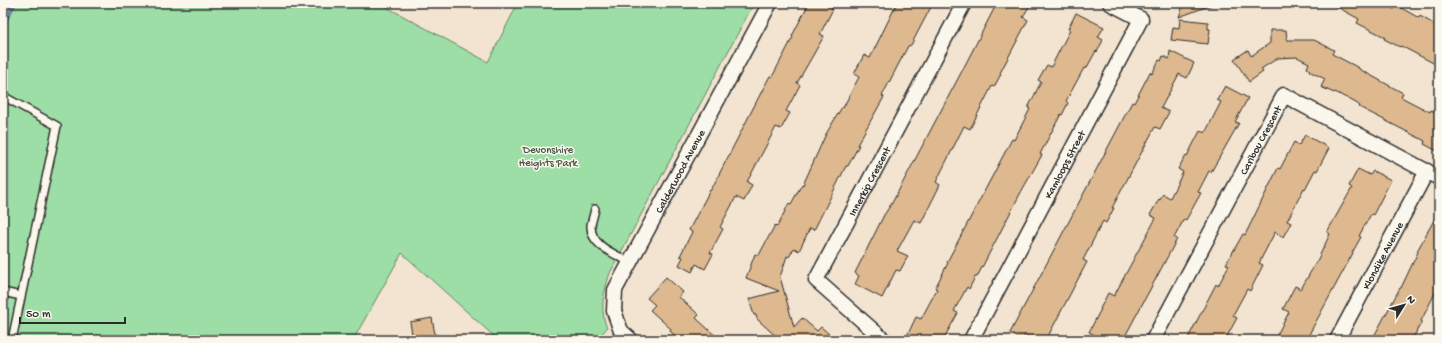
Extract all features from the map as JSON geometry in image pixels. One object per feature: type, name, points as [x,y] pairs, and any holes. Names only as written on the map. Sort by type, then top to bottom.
[{"type":"street","name":"Calderwood Avenue","points":[[630,340],[621,331],[614,311],[615,290],[770,3]]},
{"type":"street","name":"Innerkip Crescent","points":[[884,340],[816,280],[964,3]]},
{"type":"street","name":"Kamloops Street","points":[[971,340],[1141,19],[1110,3]]},
{"type":"street","name":"Caribou Crescent","points":[[1153,340],[1284,95],[1433,174]]},
{"type":"street","name":"Klondike Avenue","points":[[1337,340],[1433,174]]},
{"type":"lane","points":[[3,96],[57,126],[12,340]]},
{"type":"lane","points":[[595,210],[591,226],[594,237],[603,248],[630,262]]},
{"type":"lane","points":[[3,292],[22,296]]},
{"type":"green space","name":"Devonshire Heights Park","points":[[6,3],[379,3],[488,62],[518,3],[754,3],[610,273],[603,300],[603,314],[607,328],[596,340],[498,340],[402,253],[353,340],[3,340],[3,10]]},
{"type":"building","points":[[809,3],[834,3],[831,8],[833,9],[820,34],[824,36],[797,83],[800,85],[786,111],[790,113],[781,129],[776,127],[747,182],[752,185],[744,201],[736,197],[720,227],[723,229],[710,253],[713,254],[705,269],[696,264],[692,272],[679,265],[683,257],[680,256],[692,232],[689,230],[765,85],[770,76],[772,77]]},
{"type":"building","points":[[897,3],[933,3],[911,45],[908,46],[882,96],[884,97],[857,145],[859,145],[848,166],[846,166],[814,230],[810,228],[799,251],[794,248],[789,257],[787,256],[780,277],[794,327],[802,318],[817,331],[821,327],[836,340],[780,340],[757,319],[756,315],[754,315],[749,299],[779,291],[746,278],[755,254],[759,255],[775,225],[777,227],[789,203],[791,204],[802,184],[803,185],[826,134],[842,107],[843,108],[859,77],[854,74],[864,55],[870,58]]},
{"type":"building","points":[[997,3],[1031,3],[1023,17],[1028,20],[1000,73],[1001,74],[994,87],[992,86],[970,129],[964,126],[936,182],[940,185],[921,223],[914,220],[897,251],[908,256],[900,271],[896,270],[882,298],[855,284],[859,276],[855,273],[884,215],[892,203]]},
{"type":"building","points":[[1184,3],[1214,3],[1214,4],[1179,17]]},
{"type":"building","points":[[1330,3],[1383,3],[1394,9],[1396,5],[1419,18],[1420,16],[1439,27],[1439,66],[1401,46],[1400,47],[1384,39],[1385,37],[1357,23],[1359,19]]},
{"type":"building","points":[[1076,13],[1104,27],[1098,37],[1103,40],[1086,69],[1084,68],[1066,101],[1068,103],[1040,154],[1042,155],[977,277],[975,277],[969,289],[967,287],[954,311],[958,313],[943,340],[914,340],[907,336],[916,317],[921,319],[937,289],[935,288],[948,263],[947,262],[1012,139],[1014,140],[1030,109],[1028,108],[1041,82],[1038,80],[1047,65],[1051,67],[1070,30],[1068,29]]},
{"type":"building","points":[[1180,19],[1208,22],[1208,29],[1210,29],[1208,44],[1171,40],[1173,27],[1179,28]]},
{"type":"building","points":[[1270,30],[1286,30],[1287,40],[1314,40],[1334,50],[1332,54],[1403,93],[1401,97],[1430,112],[1431,110],[1439,114],[1439,152],[1424,144],[1425,141],[1359,107],[1360,106],[1356,103],[1335,92],[1334,93],[1321,87],[1325,79],[1309,71],[1310,70],[1307,68],[1309,63],[1297,57],[1278,58],[1261,69],[1263,72],[1249,82],[1234,59],[1248,50],[1251,56],[1270,43]]},
{"type":"building","points":[[1170,51],[1194,63],[1187,78],[1179,74],[1161,108],[1169,112],[1160,129],[1155,127],[1112,208],[1114,208],[1106,223],[1103,221],[1083,260],[1087,262],[1046,340],[1034,340],[1025,335],[1022,340],[1010,333],[1132,102],[1134,103],[1150,72],[1152,74],[1159,60],[1161,61],[1163,56],[1169,59]]},
{"type":"building","points":[[1225,86],[1248,98],[1235,122],[1239,123],[1211,172],[1209,171],[1198,192],[1201,193],[1186,220],[1184,219],[1174,238],[1177,239],[1123,340],[1103,340],[1089,332],[1100,309],[1108,293],[1114,296],[1156,218],[1150,215],[1159,199],[1160,200],[1163,194],[1170,198],[1183,172],[1178,169],[1186,155],[1187,156],[1200,131],[1205,133],[1221,102],[1217,100]]},
{"type":"building","points":[[1305,135],[1329,148],[1317,171],[1315,170],[1305,189],[1304,188],[1287,221],[1291,223],[1283,237],[1275,232],[1259,263],[1263,265],[1250,291],[1247,289],[1233,315],[1237,318],[1225,340],[1187,340],[1216,284],[1218,286],[1229,265],[1226,264],[1243,234],[1245,235],[1278,168],[1280,169],[1294,142],[1299,145]]},
{"type":"building","points":[[1358,169],[1370,175],[1373,171],[1391,180],[1373,215],[1371,214],[1359,236],[1361,237],[1353,253],[1306,340],[1287,340],[1277,335],[1289,312],[1283,309],[1295,286],[1301,289],[1318,259],[1330,234],[1327,232],[1352,188],[1349,186]]},
{"type":"building","points":[[1439,211],[1439,285],[1422,321],[1412,340],[1372,340],[1401,288],[1418,252],[1417,251]]},
{"type":"building","points":[[666,277],[683,292],[679,297],[699,315],[696,318],[720,340],[680,340],[670,331],[671,329],[650,310],[655,305],[647,298]]},
{"type":"building","points":[[432,318],[436,340],[413,340],[410,322]]},
{"type":"waterway","points":[[3,25],[15,3]]}]
